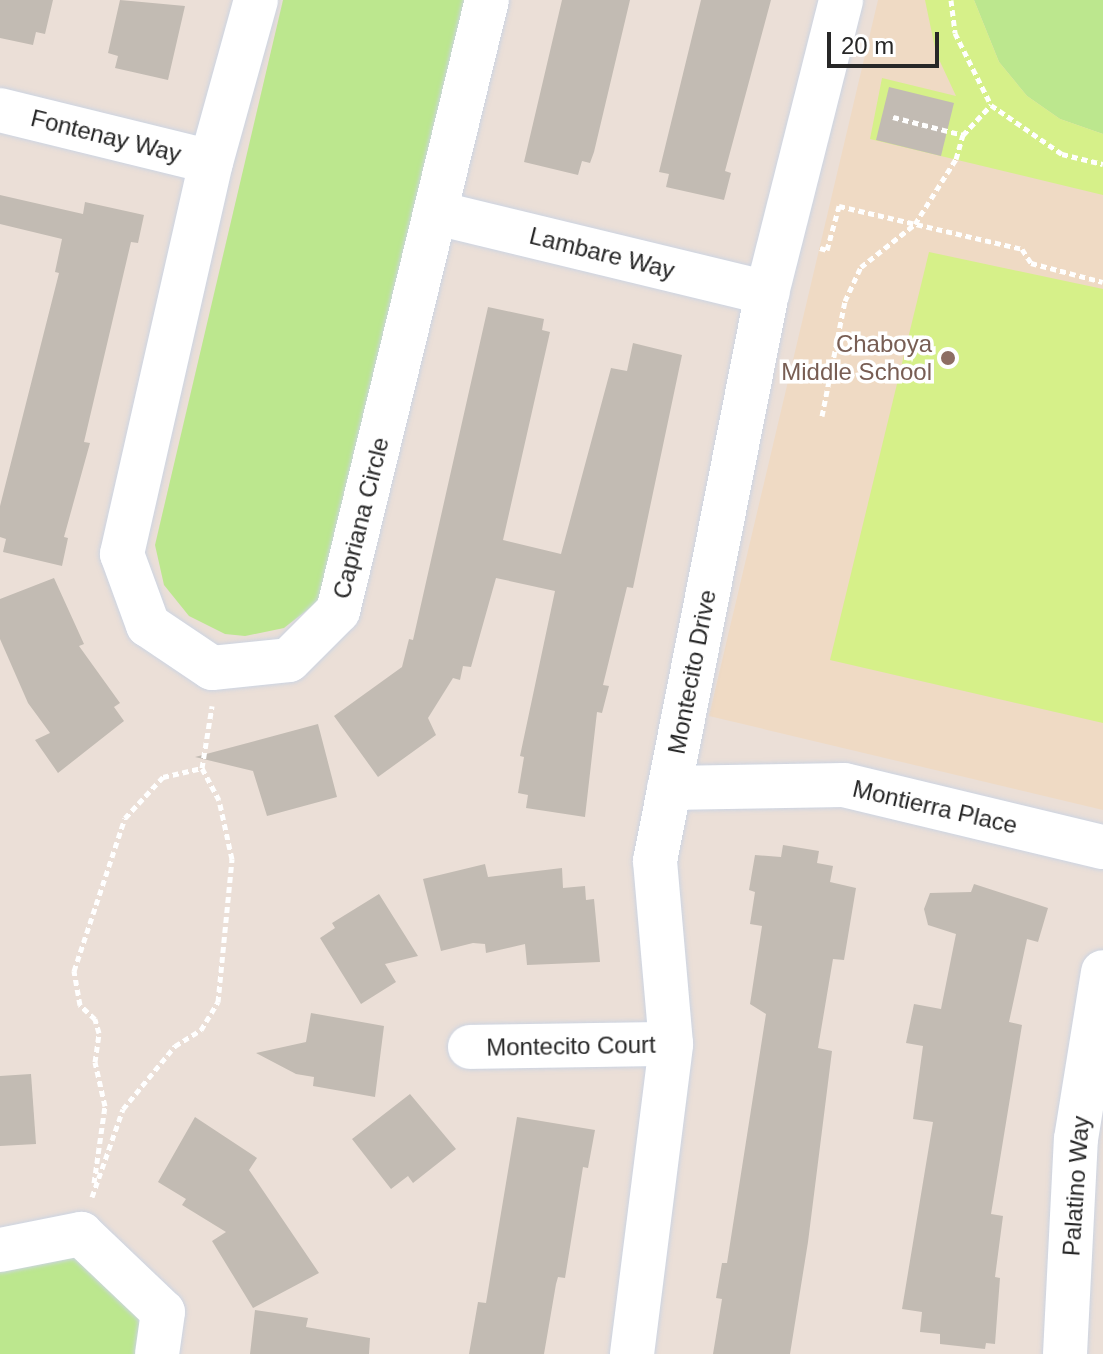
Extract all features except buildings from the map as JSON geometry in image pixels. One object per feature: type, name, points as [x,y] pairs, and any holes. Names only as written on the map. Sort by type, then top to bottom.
[{"type":"street","name":"Capriana Circle","points":[[256,0],[211,162],[122,554],[148,625],[212,668],[289,660],[338,611],[487,0]]},
{"type":"street","name":"Montecito Drive","points":[[632,1354],[671,1044],[655,861],[767,293],[841,0]]},
{"type":"street","name":"Fontenay Way","points":[[0,110],[211,162]]},
{"type":"street","name":"Lambare Way","points":[[437,213],[767,293]]},
{"type":"street","name":"Montierra Place","points":[[669,788],[844,785],[1103,847]]},
{"type":"street","name":"Palatino Way","points":[[1065,1354],[1076,1139],[1103,972]]},
{"type":"street","name":"Montecito Court","points":[[470,1047],[671,1044]]},
{"type":"street","points":[[0,1250],[81,1234],[163,1312],[157,1354]]},
{"type":"path","points":[[951,0],[955,33],[991,105],[1062,154],[1103,164]]},
{"type":"path","points":[[822,416],[845,301],[861,267],[915,224],[956,159],[963,135],[991,105]]},
{"type":"path","points":[[893,117],[963,135]]},
{"type":"path","points":[[820,247],[827,250],[839,206],[1022,249],[1031,263],[1103,282]]},
{"type":"path","points":[[202,768],[163,777],[125,818],[74,971],[80,1005],[95,1019],[99,1033],[95,1062],[105,1106],[92,1198],[123,1109],[175,1046],[201,1030],[218,1002],[232,859],[219,800],[202,768],[213,699]]},
{"type":"shaded area","name":"Chaboya Middle School","points":[[878,0],[1103,0],[1103,810],[709,716]]},
{"type":"green space","points":[[283,0],[468,0],[327,586],[316,603],[284,628],[245,636],[225,634],[189,616],[164,585],[155,545]]},
{"type":"green space","points":[[925,0],[974,0],[999,62],[1027,96],[1060,119],[1103,134],[1103,195],[870,139],[882,78],[956,96],[936,53]]},
{"type":"green space","points":[[974,0],[1103,0],[1103,134],[1060,119],[1027,96],[999,62]]},
{"type":"green space","points":[[929,252],[1103,289],[1103,723],[830,660]]},
{"type":"green space","points":[[78,1251],[138,1309],[141,1354],[0,1354],[0,1264]]},
{"type":"place","name":"Chaboya Middle School","points":[[948,358]]}]
